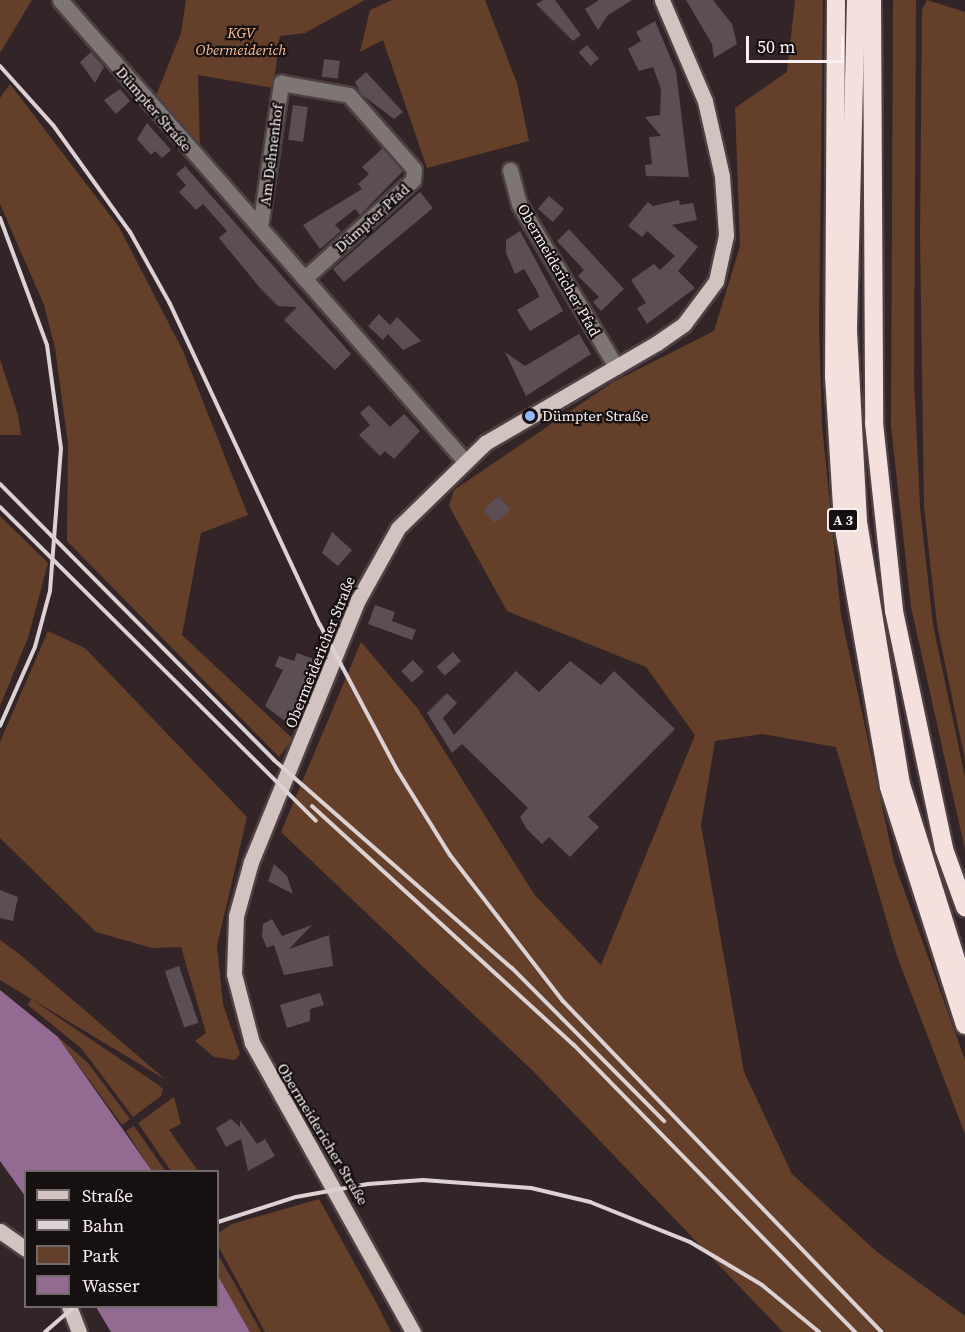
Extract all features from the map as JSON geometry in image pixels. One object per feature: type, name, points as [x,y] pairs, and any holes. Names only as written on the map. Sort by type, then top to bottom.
[{"type":"highway","name":"A 3","points":[[836,0],[834,376],[843,523],[889,787],[965,1025]]},
{"type":"highway","name":"A 3","points":[[856,0],[848,331],[858,522],[901,784],[965,987]]},
{"type":"highway","points":[[872,0],[875,435],[894,611],[944,849],[965,907]]},
{"type":"main road","name":"Obermeidericher Straße","points":[[412,1332],[375,1256],[266,1075],[239,1002],[233,944],[251,862],[362,590],[398,528],[464,460],[684,324],[705,301],[724,260],[722,176],[705,101],[662,0]]},
{"type":"main road","points":[[0,1231],[24,1248]]},
{"type":"main road","points":[[70,1308],[79,1332]]},
{"type":"street","name":"Dümpter Straße","points":[[60,0],[464,460]]},
{"type":"street","name":"Am Dehnenhof","points":[[261,227],[281,83]]},
{"type":"street","name":"Dümpter Pfad","points":[[281,83],[349,95],[414,170],[405,192],[304,279]]},
{"type":"street","name":"Obermeidericher Pfad","points":[[510,170],[519,204],[616,367]]},
{"type":"green space","points":[[0,0],[32,0],[0,53]]},
{"type":"green space","name":"KGV Obermeiderich","points":[[186,0],[365,0],[305,33],[280,36],[273,88],[198,75],[200,150],[155,98],[181,33]]},
{"type":"green space","points":[[392,0],[485,0],[517,83],[529,141],[427,168],[383,40],[360,52],[370,10]]},
{"type":"green space","points":[[795,0],[823,0],[819,327],[822,425],[841,615],[894,862],[965,1060],[965,1134],[897,956],[836,747],[762,734],[715,741],[701,825],[744,1072],[792,1174],[877,1252],[965,1316],[965,1332],[783,1332],[533,1071],[281,832],[361,642],[418,709],[534,894],[601,965],[695,735],[646,667],[507,611],[449,506],[454,490],[613,382],[714,331],[740,246],[735,108],[787,72]]},
{"type":"green space","points":[[893,0],[916,0],[914,379],[920,507],[933,625],[965,777],[965,850],[911,607],[891,426]]},
{"type":"green space","points":[[927,0],[965,12],[965,760],[937,625],[924,507],[920,236],[922,10]]},
{"type":"green space","points":[[10,84],[119,227],[183,351],[248,515],[201,533],[182,635],[293,739],[279,757],[67,541],[68,444],[55,348],[44,305],[0,204],[0,98]]},
{"type":"green space","points":[[0,359],[18,415],[21,435],[0,435]]},
{"type":"green space","points":[[0,516],[48,563],[28,638],[0,706]]},
{"type":"green space","points":[[48,631],[85,648],[247,817],[217,946],[223,1004],[240,1054],[235,1060],[214,1057],[195,1041],[206,1033],[181,947],[152,948],[96,932],[0,838],[0,742]]},
{"type":"green space","points":[[0,940],[18,953],[166,1080],[0,980]]},
{"type":"green space","points":[[31,999],[157,1084],[163,1089],[161,1096],[133,1117],[82,1049],[28,1005]]},
{"type":"green space","points":[[58,1037],[88,1063],[130,1119],[122,1125]]},
{"type":"green space","points":[[174,1097],[181,1124],[169,1130],[197,1170],[170,1170],[138,1123]]},
{"type":"green space","points":[[134,1126],[164,1170],[151,1170],[126,1131]]},
{"type":"green space","points":[[319,1199],[391,1332],[265,1332],[219,1248],[219,1232],[232,1224]]},
{"type":"green space","points":[[219,1257],[261,1332],[250,1332],[219,1278]]},
{"type":"water","points":[[0,990],[58,1037],[151,1170],[24,1170],[24,1195],[0,1161]]},
{"type":"water","points":[[219,1278],[250,1332],[111,1332],[97,1308],[219,1308]]},
{"type":"building","points":[[543,0],[555,0],[581,35],[573,41],[536,4]]},
{"type":"building","points":[[599,0],[632,0],[608,15],[598,30],[585,9]]},
{"type":"building","points":[[686,0],[713,0],[732,24],[737,44],[714,58],[712,44]]},
{"type":"building","points":[[655,21],[676,71],[689,177],[646,176],[645,165],[652,164],[649,137],[661,136],[645,117],[660,115],[661,89],[653,67],[639,71],[628,49],[641,41],[636,32]]},
{"type":"building","points":[[587,45],[599,59],[591,66],[579,52]]},
{"type":"building","points":[[91,52],[104,67],[95,83],[80,62]]},
{"type":"building","points":[[324,59],[340,61],[338,79],[322,77]]},
{"type":"building","points":[[366,72],[403,112],[394,119],[361,94],[355,82]]},
{"type":"building","points":[[120,89],[130,101],[116,114],[104,100]]},
{"type":"building","points":[[293,105],[308,107],[303,142],[288,140]]},
{"type":"building","points":[[147,123],[171,150],[162,158],[155,151],[151,155],[137,139]]},
{"type":"building","points":[[383,148],[403,171],[360,215],[355,209],[335,225],[341,231],[320,249],[303,225],[362,189],[358,184],[369,174],[362,167]]},
{"type":"building","points":[[185,166],[351,354],[335,370],[284,320],[297,307],[278,306],[219,238],[227,231],[203,204],[196,210],[179,192],[186,185],[176,174]]},
{"type":"building","points":[[420,192],[433,208],[344,282],[333,269]]},
{"type":"building","points":[[549,196],[564,209],[553,222],[538,209]]},
{"type":"building","points":[[679,200],[680,205],[693,203],[697,220],[672,225],[698,247],[678,271],[695,288],[647,324],[637,308],[646,303],[631,280],[654,264],[660,270],[675,256],[647,231],[642,237],[628,226],[648,202],[653,206]]},
{"type":"building","points":[[569,229],[624,289],[601,311],[593,302],[599,297],[578,276],[584,270],[557,241]]},
{"type":"building","points":[[520,231],[563,311],[530,331],[517,310],[539,297],[524,269],[515,274],[506,253],[506,240]]},
{"type":"building","points":[[379,314],[390,325],[397,317],[421,341],[403,350],[388,334],[383,340],[368,326]]},
{"type":"building","points":[[579,334],[591,354],[526,396],[505,352],[525,366]]},
{"type":"building","points":[[369,405],[390,427],[404,414],[420,431],[394,459],[385,451],[380,456],[359,435],[370,425],[360,413]]},
{"type":"building","points":[[499,496],[511,510],[495,523],[483,510]]},
{"type":"building","points":[[332,532],[352,550],[338,566],[322,553]]},
{"type":"building","points":[[375,605],[395,612],[392,621],[416,630],[412,640],[368,624]]},
{"type":"building","points":[[453,652],[461,661],[445,676],[437,667]]},
{"type":"building","points":[[297,653],[314,659],[290,725],[265,706],[283,670],[275,666],[279,656],[294,661]]},
{"type":"building","points":[[413,660],[424,672],[412,683],[401,671]]},
{"type":"building","points":[[570,661],[601,685],[614,671],[675,729],[588,817],[599,827],[570,857],[549,837],[542,844],[526,828],[520,817],[528,808],[462,744],[452,753],[427,713],[447,693],[457,703],[443,718],[454,735],[516,671],[539,692]]},
{"type":"building","points":[[274,864],[287,876],[293,894],[268,881]]},
{"type":"building","points":[[0,890],[18,897],[13,921],[0,918]]},
{"type":"building","points":[[272,919],[282,936],[312,925],[289,949],[329,935],[333,966],[284,975],[274,945],[267,948],[262,936],[263,924]]},
{"type":"building","points":[[179,966],[199,1023],[184,1028],[165,971]]},
{"type":"building","points":[[320,993],[324,1005],[310,1009],[310,1021],[287,1028],[280,1005]]},
{"type":"building","points":[[231,1119],[240,1127],[240,1120],[257,1144],[265,1139],[275,1156],[248,1171],[241,1139],[226,1147],[216,1128]]},
{"type":"railway","points":[[0,66],[53,125],[130,232],[170,304],[320,625],[397,770],[450,855],[563,1001],[881,1332]]},
{"type":"railway","points":[[0,218],[47,345],[61,448],[50,591],[35,647],[0,726]]},
{"type":"railway","points":[[0,484],[274,760],[512,968],[664,1121]]},
{"type":"railway","points":[[0,507],[316,821]]},
{"type":"railway","points":[[312,806],[574,1045],[855,1332]]},
{"type":"railway","points":[[219,1222],[296,1197],[368,1184],[423,1180],[531,1188],[590,1202],[690,1242],[762,1285],[819,1332]]},
{"type":"railway","points":[[45,1332],[73,1308]]},
{"type":"place","name":"Dümpter Straße","points":[[530,416]]}]
